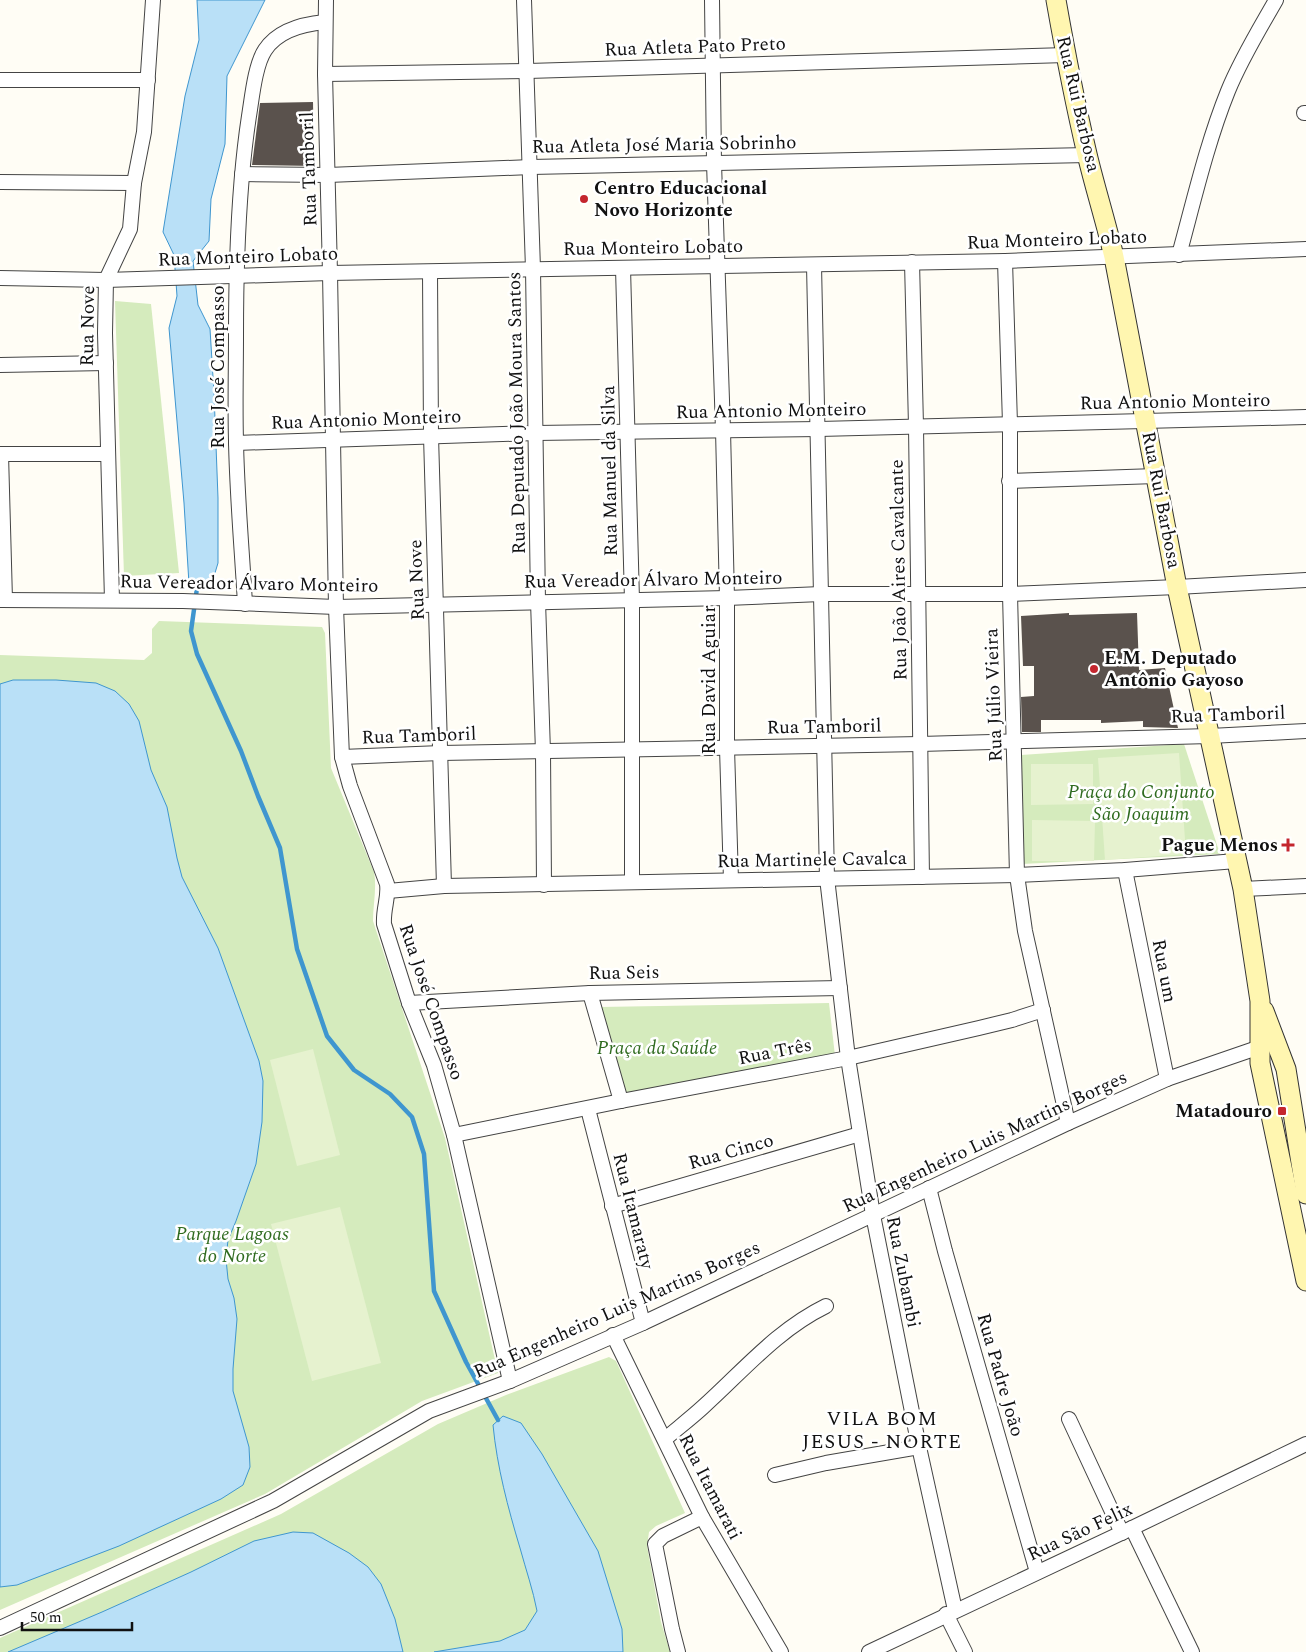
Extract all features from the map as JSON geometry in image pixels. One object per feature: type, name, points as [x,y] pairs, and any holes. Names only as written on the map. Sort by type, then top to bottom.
[{"type":"street","name":"Rua Nove","points":[[112,600],[106,363],[106,280],[130,229],[134,183],[144,132],[153,0]]},
{"type":"street","name":"Rua Tamboril","points":[[326,0],[325,74],[336,607]]},
{"type":"street","name":"Rua Deputado João Moura Santos","points":[[524,0],[534,269],[544,885]]},
{"type":"street","name":"Rua David Aguiar","points":[[712,0],[714,163],[727,598],[727,748],[731,880]]},
{"type":"street","name":"Rua Rui Barbosa","points":[[1056,0],[1088,155],[1114,257],[1177,587],[1243,889],[1260,1001],[1260,1063],[1306,1280]]},
{"type":"street","points":[[1179,255],[1213,134],[1228,91],[1246,53],[1276,0]]},
{"type":"street","name":"Rua José Compasso","points":[[245,604],[236,443],[236,276],[242,174],[255,81],[264,50],[275,38],[284,32],[298,27],[325,22]]},
{"type":"street","name":"Rua Atleta Pato Preto","points":[[325,74],[528,71],[1066,55]]},
{"type":"street","points":[[0,80],[148,80]]},
{"type":"street","name":"Rua Atleta José Maria Sobrinho","points":[[242,174],[328,175],[531,167],[1088,155]]},
{"type":"street","points":[[0,182],[134,183]]},
{"type":"street","name":"Rua Monteiro Lobato","points":[[0,278],[106,280],[330,273],[1005,261],[1306,249]]},
{"type":"street","name":"Rua Júlio Vieira","points":[[1005,261],[1010,424],[1010,594],[1017,875],[1025,931],[1068,1123]]},
{"type":"street","name":"Rua João Aires Cavalcante","points":[[912,262],[922,877]]},
{"type":"street","name":"Rua Zubambi","points":[[814,265],[819,429],[827,878],[848,1058],[872,1215],[951,1612],[965,1652]]},
{"type":"street","name":"Rua Manuel da Silva","points":[[623,268],[632,600],[632,882]]},
{"type":"street","name":"Rua Nove","points":[[430,272],[431,436],[444,886]]},
{"type":"street","points":[[0,365],[106,363]]},
{"type":"street","name":"Rua Antonio Monteiro","points":[[236,443],[536,433],[819,429],[1306,417]]},
{"type":"street","points":[[2,600],[0,454],[108,454]]},
{"type":"street","points":[[1009,481],[1156,476]]},
{"type":"street","name":"Rua Vereador Álvaro Monteiro","points":[[2,600],[183,601],[336,607],[821,594],[1010,594],[1306,580]]},
{"type":"street","name":"Rua José Compasso","points":[[336,607],[342,757],[350,786],[385,877],[388,891],[383,913],[384,924],[409,1002],[434,1065],[454,1135],[503,1383]]},
{"type":"street","name":"Rua Tamboril","points":[[342,757],[441,753],[920,744],[1210,736],[1306,731]]},
{"type":"street","name":"Rua Martinele Cavalca","points":[[388,891],[444,886],[1017,875],[1125,870],[1236,861]]},
{"type":"street","name":"Rua um","points":[[1125,870],[1167,1079]]},
{"type":"street","points":[[1243,889],[1306,886]]},
{"type":"street","name":"Rua Seis","points":[[409,1002],[590,993],[840,988]]},
{"type":"street","points":[[590,993],[621,1101]]},
{"type":"street","name":"Rua Rui Barbosa","points":[[1260,1001],[1286,1069],[1306,1194]]},
{"type":"street","name":"Rua Três","points":[[454,1135],[848,1058],[1012,1020],[1043,1010]]},
{"type":"street","name":"Rua Engenheiro Luis Martins Borges","points":[[0,1628],[273,1501],[429,1411],[503,1383],[643,1323],[1068,1123],[1167,1079],[1260,1047]]},
{"type":"street","name":"Rua Itamaraty","points":[[588,1109],[643,1323]]},
{"type":"street","name":"Rua Cinco","points":[[612,1206],[860,1134]]},
{"type":"street","name":"Rua Padre João","points":[[929,1188],[945,1252],[1037,1572]]},
{"type":"street","points":[[664,1439],[704,1406],[757,1355],[797,1322],[826,1306]]},
{"type":"street","name":"Rua Itamarati","points":[[613,1335],[702,1517],[781,1652]]},
{"type":"street","points":[[1069,1420],[1192,1652]]},
{"type":"street","name":"Rua São Felix","points":[[869,1652],[1127,1531],[1306,1444]]},
{"type":"street","points":[[775,1475],[826,1463],[919,1447]]},
{"type":"street","points":[[678,1652],[655,1544],[663,1536],[702,1517]]},
{"type":"green space","points":[[115,301],[151,304],[179,573],[124,576]]},
{"type":"green space","name":"Parque Lagoas do Norte","points":[[159,621],[322,627],[325,633],[331,768],[374,872],[373,921],[445,1138],[498,1373],[422,1401],[265,1494],[0,1610],[0,655],[144,660],[152,653],[152,629]]},
{"type":"green space","name":"Praça do Conjunto São Joaquim","points":[[1184,744],[1220,854],[1022,864],[1021,755]]},
{"type":"green space","points":[[1179,753],[1186,854],[1105,860],[1098,758]]},
{"type":"green space","points":[[1031,764],[1093,764],[1093,804],[1031,805]]},
{"type":"green space","points":[[1032,820],[1095,821],[1094,861],[1032,861]]},
{"type":"green space","name":"Praça da Saúde","points":[[829,1003],[835,1056],[624,1096],[600,1007]]},
{"type":"green space","points":[[313,1049],[340,1155],[297,1166],[270,1060]]},
{"type":"green space","points":[[340,1207],[381,1363],[312,1381],[271,1224]]},
{"type":"green space","points":[[609,1357],[616,1361],[685,1513],[656,1526],[649,1532],[647,1546],[661,1622],[670,1652],[0,1652],[0,1638],[281,1514],[438,1424],[506,1395]]},
{"type":"water","points":[[197,0],[265,0],[227,76],[225,144],[211,199],[209,241],[193,261],[198,305],[210,329],[214,393],[218,498],[218,563],[211,586],[189,584],[169,328],[177,296],[174,255],[163,232],[185,96],[199,40]]},
{"type":"water","points":[[13,680],[56,680],[96,683],[115,691],[129,704],[139,721],[151,770],[167,807],[182,877],[218,948],[259,1061],[263,1081],[262,1122],[256,1164],[228,1240],[226,1259],[228,1279],[234,1298],[237,1319],[233,1391],[249,1447],[250,1467],[243,1485],[221,1499],[119,1546],[17,1585],[0,1587],[0,684]]},
{"type":"water","points":[[503,1416],[521,1423],[542,1454],[598,1551],[622,1629],[623,1652],[434,1652],[500,1641],[525,1630],[537,1611],[507,1503],[497,1456],[493,1425]]},
{"type":"water","points":[[293,1532],[313,1533],[349,1553],[368,1567],[381,1584],[395,1619],[403,1652],[8,1652],[191,1572],[254,1541]]},
{"type":"building","points":[[313,102],[314,166],[252,165],[260,103]]},
{"type":"building","name":"E.M. Deputado Antônio Gayoso","points":[[1069,613],[1069,615],[1137,613],[1139,670],[1165,668],[1178,728],[1143,727],[1143,721],[1101,723],[1101,720],[1041,720],[1041,732],[1022,732],[1021,697],[1034,696],[1034,666],[1023,666],[1021,616]]},
{"type":"waterway","points":[[198,581],[191,631],[197,654],[241,751],[280,848],[297,949],[327,1036],[354,1070],[390,1094],[412,1117],[424,1154],[434,1291],[466,1362],[498,1420]]},
{"type":"place","name":"Centro Educacional Novo Horizonte","points":[[584,199]]},
{"type":"place","name":"E.M. Deputado Antônio Gayoso","points":[[1094,669]]},
{"type":"place","name":"Pague Menos","points":[[1288,845]]},
{"type":"place","name":"Matadouro","points":[[1282,1111]]},
{"type":"district","name":"VILA BOM JESUS - NORTE","points":[[882,1430]]}]
